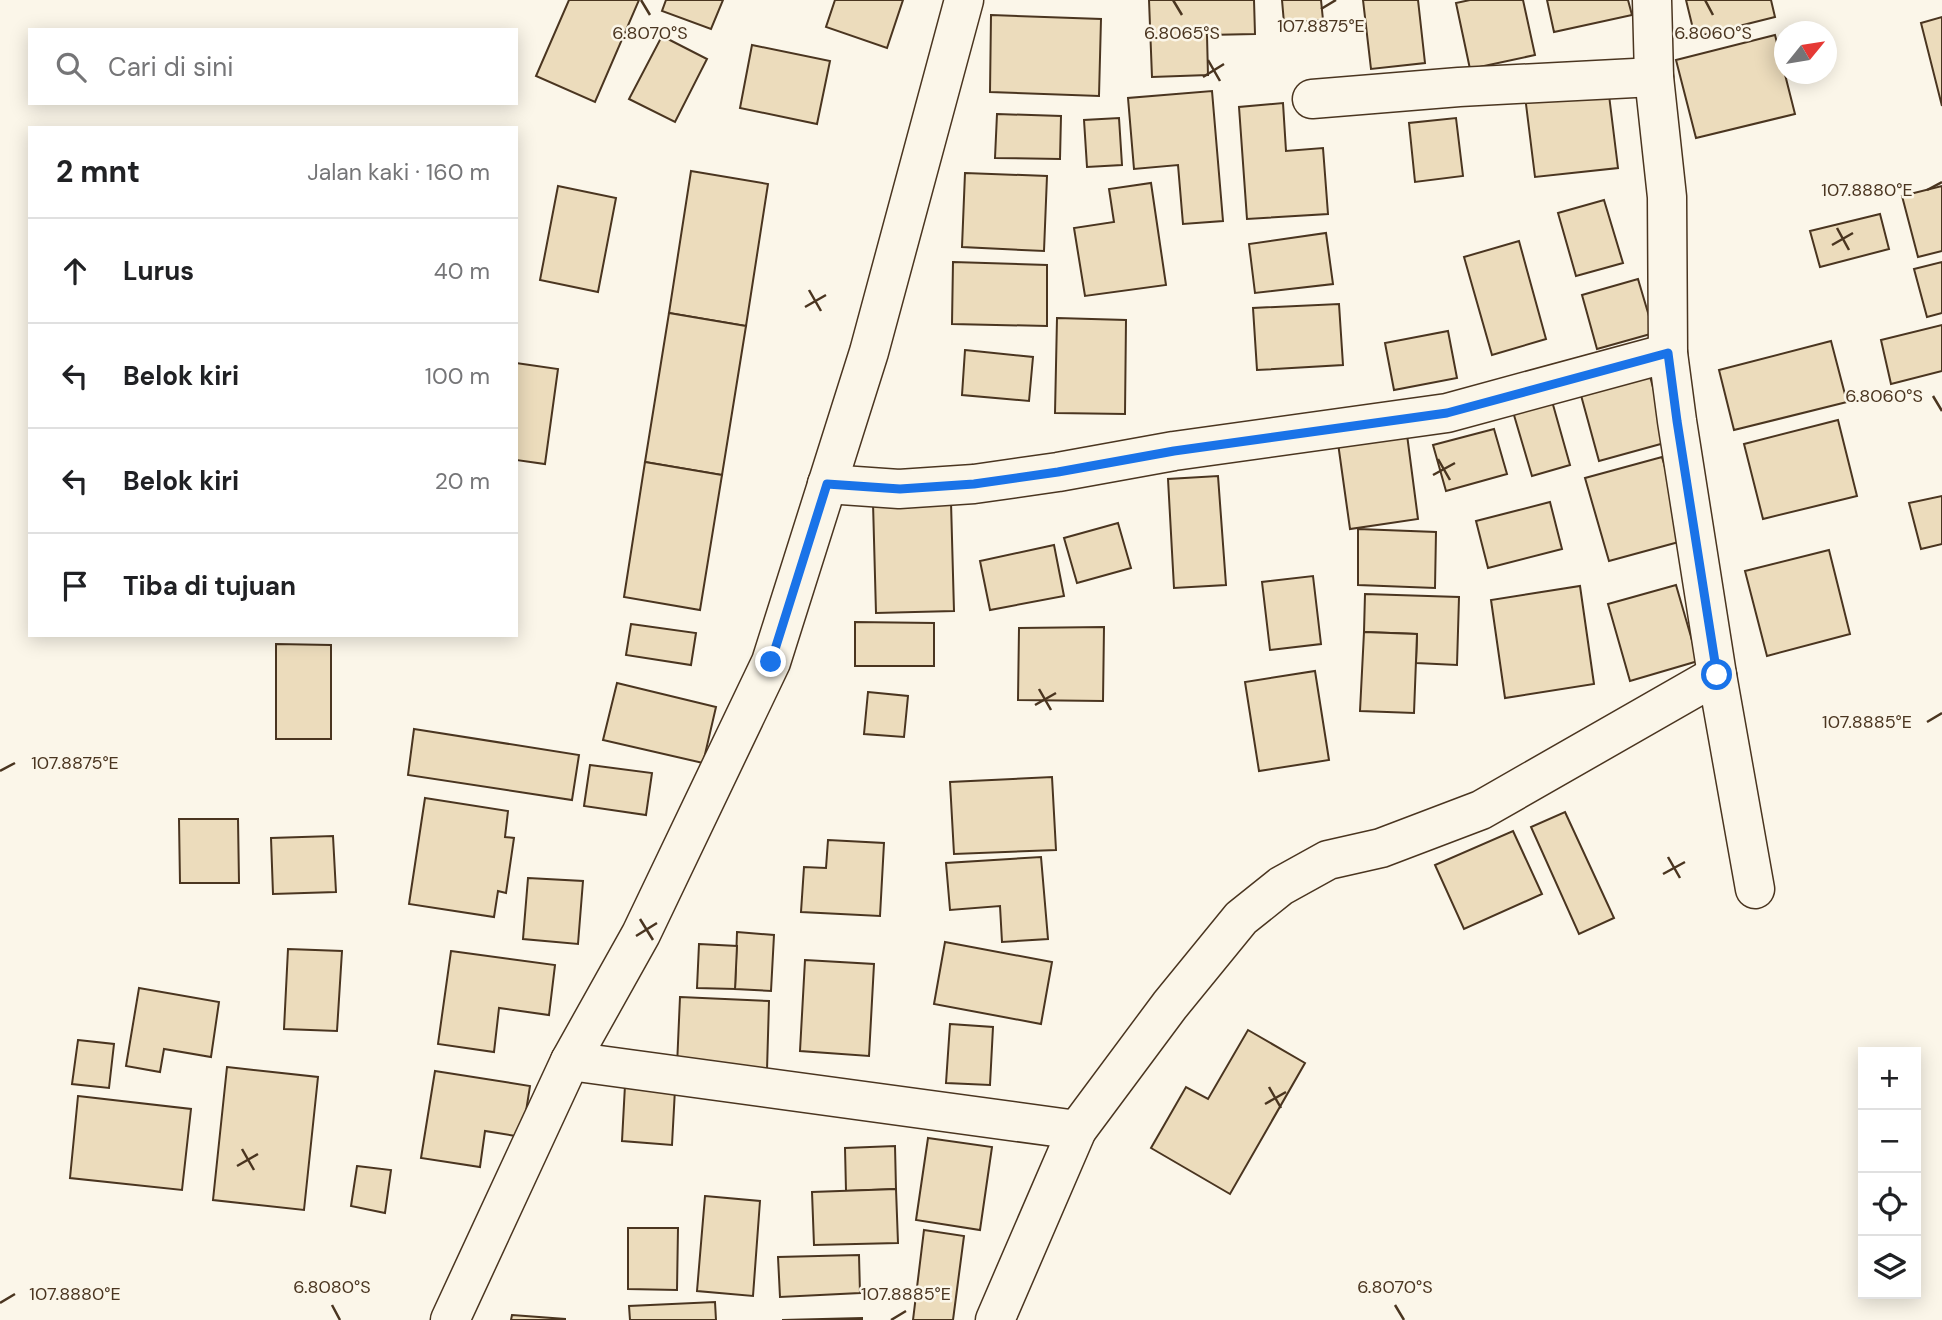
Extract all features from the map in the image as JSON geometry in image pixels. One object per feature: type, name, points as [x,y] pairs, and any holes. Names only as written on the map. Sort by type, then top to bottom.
[{"type":"street","points":[[450,1320],[570,1061],[641,934],[771,662],[869,352],[964,0]]},
{"type":"street","points":[[1652,0],[1654,77],[1667,197],[1668,353],[1717,675],[1755,889]]},
{"type":"street","points":[[1312,99],[1460,87],[1654,77]]},
{"type":"street","points":[[827,484],[900,489],[974,484],[1174,451],[1447,413],[1668,353]]},
{"type":"street","points":[[995,1320],[1077,1130],[1170,1005],[1241,918],[1281,886],[1328,860],[1381,848],[1481,810],[1717,675]]},
{"type":"street","points":[[570,1061],[1077,1130]]},
{"type":"building","points":[[569,0],[639,0],[595,102],[536,76]]},
{"type":"building","points":[[666,0],[723,0],[711,29],[662,11]]},
{"type":"building","points":[[835,0],[903,0],[887,48],[826,27]]},
{"type":"building","points":[[1149,0],[1254,0],[1255,34],[1207,35],[1208,75],[1152,77]]},
{"type":"building","points":[[1282,0],[1321,0],[1323,20],[1284,23]]},
{"type":"building","points":[[1363,0],[1418,0],[1425,63],[1371,69]]},
{"type":"building","points":[[1470,0],[1523,0],[1535,55],[1470,69],[1456,3]]},
{"type":"building","points":[[1547,0],[1628,0],[1632,15],[1554,32]]},
{"type":"building","points":[[1686,0],[1771,0],[1775,17],[1695,37]]},
{"type":"building","points":[[991,15],[1101,19],[1099,96],[990,92]]},
{"type":"building","points":[[1942,17],[1942,106],[1921,23]]},
{"type":"building","points":[[1774,35],[1774,84],[1787,84],[1795,114],[1696,138],[1676,60]]},
{"type":"building","points":[[662,36],[707,59],[675,122],[629,99]]},
{"type":"building","points":[[752,45],[830,61],[817,124],[740,108]]},
{"type":"building","points":[[1608,87],[1618,168],[1535,177],[1525,96]]},
{"type":"building","points":[[1212,91],[1223,221],[1183,224],[1178,165],[1134,169],[1128,98]]},
{"type":"building","points":[[1283,103],[1286,151],[1323,148],[1328,214],[1247,219],[1239,107]]},
{"type":"building","points":[[997,114],[1061,116],[1060,159],[995,158]]},
{"type":"building","points":[[1119,118],[1122,165],[1087,167],[1084,120]]},
{"type":"building","points":[[1456,118],[1463,176],[1415,182],[1409,123]]},
{"type":"building","points":[[691,171],[768,184],[746,326],[669,313]]},
{"type":"building","points":[[965,173],[1047,176],[1044,251],[962,247]]},
{"type":"building","points":[[1151,183],[1166,285],[1085,296],[1074,228],[1114,222],[1109,189]]},
{"type":"building","points":[[558,186],[616,198],[598,292],[540,280]]},
{"type":"building","points":[[1942,186],[1942,251],[1918,257],[1902,196]]},
{"type":"building","points":[[1604,200],[1623,263],[1576,276],[1558,213]]},
{"type":"building","points":[[1880,214],[1889,249],[1820,267],[1810,231]]},
{"type":"building","points":[[1326,233],[1333,284],[1255,293],[1249,244]]},
{"type":"building","points":[[1519,241],[1546,339],[1492,355],[1464,257]]},
{"type":"building","points":[[953,262],[1047,265],[1047,326],[952,324]]},
{"type":"building","points":[[1942,262],[1942,313],[1927,317],[1914,269]]},
{"type":"building","points":[[1638,279],[1654,333],[1597,349],[1582,295]]},
{"type":"building","points":[[1339,304],[1343,365],[1257,370],[1253,308]]},
{"type":"building","points":[[669,313],[746,326],[722,475],[645,462]]},
{"type":"building","points":[[1057,318],[1126,320],[1125,414],[1055,413]]},
{"type":"building","points":[[1942,325],[1942,371],[1891,384],[1881,340]]},
{"type":"building","points":[[1448,331],[1457,378],[1394,390],[1385,343]]},
{"type":"building","points":[[1831,341],[1847,402],[1734,430],[1719,370]]},
{"type":"building","points":[[965,350],[1033,357],[1029,401],[962,395]]},
{"type":"building","points":[[518,363],[558,369],[545,464],[518,460]]},
{"type":"building","points":[[1648,369],[1668,442],[1599,461],[1579,388]]},
{"type":"building","points":[[1550,394],[1570,465],[1532,476],[1511,405]]},
{"type":"building","points":[[1838,420],[1857,496],[1763,519],[1744,444]]},
{"type":"building","points":[[1406,427],[1418,519],[1350,529],[1337,436]]},
{"type":"building","points":[[1494,429],[1507,474],[1446,491],[1433,445]]},
{"type":"building","points":[[1662,457],[1686,540],[1609,561],[1585,478]]},
{"type":"building","points":[[645,462],[722,475],[700,610],[624,597]]},
{"type":"building","points":[[1218,476],[1226,585],[1174,588],[1168,479]]},
{"type":"building","points":[[1942,496],[1942,544],[1921,549],[1909,503]]},
{"type":"building","points":[[951,502],[954,611],[876,613],[873,503]]},
{"type":"building","points":[[1550,502],[1562,549],[1488,568],[1476,521]]},
{"type":"building","points":[[1118,523],[1131,568],[1077,583],[1064,538]]},
{"type":"building","points":[[1358,529],[1436,532],[1435,588],[1358,585]]},
{"type":"building","points":[[1054,545],[1064,596],[990,610],[980,561]]},
{"type":"building","points":[[1829,550],[1850,634],[1767,656],[1745,571]]},
{"type":"building","points":[[1313,576],[1321,644],[1270,650],[1262,582]]},
{"type":"building","points":[[1676,585],[1698,661],[1630,681],[1608,604]]},
{"type":"building","points":[[1580,586],[1594,684],[1505,698],[1491,600]]},
{"type":"building","points":[[1365,594],[1459,597],[1457,665],[1416,663],[1417,634],[1364,632]]},
{"type":"building","points":[[855,622],[934,623],[934,666],[855,666]]},
{"type":"building","points":[[631,624],[696,633],[691,665],[626,655]]},
{"type":"building","points":[[1104,627],[1103,701],[1018,700],[1019,628]]},
{"type":"building","points":[[1364,632],[1417,634],[1414,713],[1360,711]]},
{"type":"building","points":[[276,644],[331,645],[331,739],[276,739]]},
{"type":"building","points":[[1315,671],[1329,760],[1259,771],[1245,682]]},
{"type":"building","points":[[617,683],[716,707],[703,763],[603,740]]},
{"type":"building","points":[[868,692],[908,696],[904,737],[864,734]]},
{"type":"building","points":[[414,729],[579,755],[572,800],[408,775]]},
{"type":"building","points":[[590,765],[652,773],[646,815],[584,806]]},
{"type":"building","points":[[1052,777],[1056,850],[954,854],[950,782]]},
{"type":"building","points":[[425,798],[508,811],[505,837],[514,838],[506,893],[498,891],[494,917],[409,904]]},
{"type":"building","points":[[1565,812],[1614,918],[1579,934],[1531,827]]},
{"type":"building","points":[[179,819],[238,819],[239,883],[180,883]]},
{"type":"building","points":[[1513,831],[1542,894],[1464,929],[1435,865]]},
{"type":"building","points":[[333,836],[336,892],[273,894],[271,838]]},
{"type":"building","points":[[828,840],[884,843],[880,916],[801,912],[804,867],[826,868]]},
{"type":"building","points":[[1041,857],[1048,939],[1002,942],[1000,906],[950,910],[946,863]]},
{"type":"building","points":[[528,878],[583,881],[578,944],[523,939]]},
{"type":"building","points":[[737,932],[774,935],[771,991],[735,989]]},
{"type":"building","points":[[945,942],[1052,962],[1041,1024],[934,1004]]},
{"type":"building","points":[[699,944],[737,946],[735,989],[697,988]]},
{"type":"building","points":[[288,949],[342,951],[337,1031],[284,1029]]},
{"type":"building","points":[[451,951],[555,965],[549,1015],[499,1008],[494,1052],[438,1044]]},
{"type":"building","points":[[805,960],[874,964],[869,1056],[800,1051]]},
{"type":"building","points":[[139,988],[219,1002],[211,1057],[164,1049],[160,1072],[126,1066]]},
{"type":"building","points":[[680,997],[769,1001],[767,1070],[677,1066]]},
{"type":"building","points":[[950,1024],[993,1027],[990,1085],[946,1083]]},
{"type":"building","points":[[1248,1030],[1305,1063],[1230,1194],[1151,1148],[1186,1087],[1208,1099]]},
{"type":"building","points":[[78,1040],[114,1044],[109,1088],[72,1084]]},
{"type":"building","points":[[227,1067],[318,1077],[304,1210],[213,1200]]},
{"type":"building","points":[[435,1071],[530,1086],[522,1137],[485,1131],[480,1167],[421,1158]]},
{"type":"building","points":[[625,1085],[675,1089],[672,1145],[622,1141]]},
{"type":"building","points":[[78,1096],[191,1109],[182,1190],[70,1178]]},
{"type":"building","points":[[928,1138],[992,1147],[980,1230],[916,1220]]},
{"type":"building","points":[[895,1146],[896,1189],[846,1191],[845,1148]]},
{"type":"building","points":[[357,1166],[391,1170],[385,1213],[351,1206]]},
{"type":"building","points":[[896,1189],[898,1243],[814,1245],[812,1192]]},
{"type":"building","points":[[705,1196],[760,1201],[753,1296],[697,1291]]},
{"type":"building","points":[[628,1228],[678,1228],[677,1290],[628,1289]]},
{"type":"building","points":[[924,1230],[964,1236],[953,1320],[913,1320]]},
{"type":"building","points":[[859,1255],[860,1293],[780,1297],[778,1257]]},
{"type":"building","points":[[715,1302],[716,1320],[630,1320],[629,1306]]},
{"type":"building","points":[[512,1315],[565,1319],[565,1320],[511,1320]]},
{"type":"building","points":[[862,1318],[862,1320],[782,1320]]},
{"type":"route","points":[[771,662],[827,484],[900,489],[974,484],[1174,451],[1447,413],[1668,353],[1717,675]]}]
